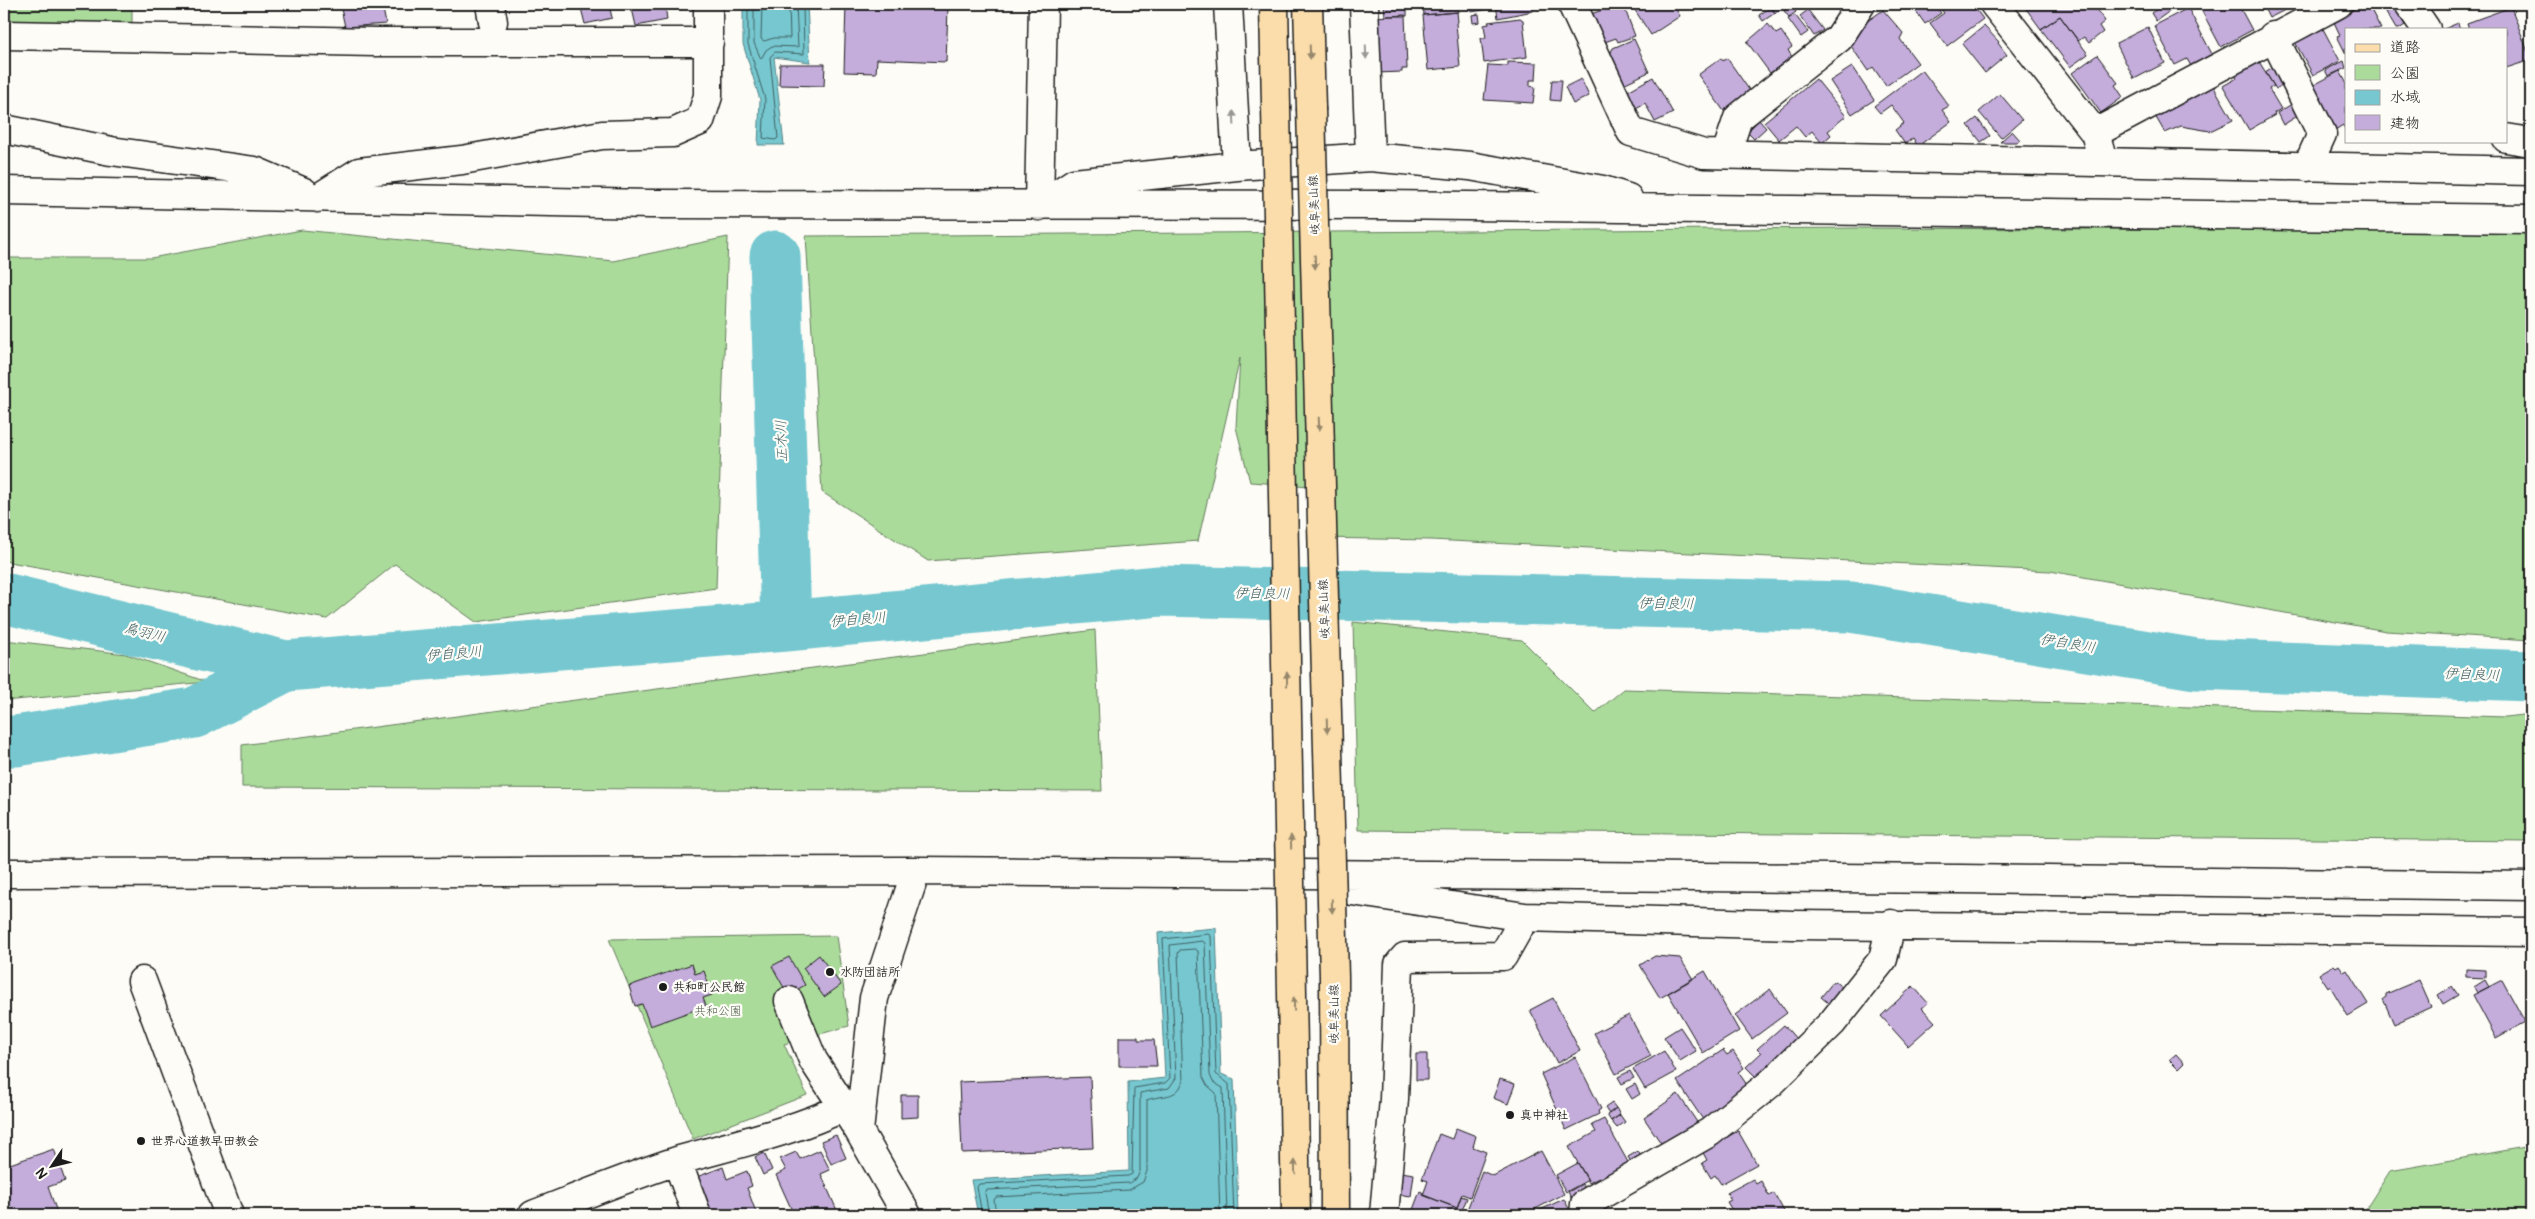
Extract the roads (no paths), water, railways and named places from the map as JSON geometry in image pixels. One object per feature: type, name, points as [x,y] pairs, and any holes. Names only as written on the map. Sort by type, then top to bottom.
[{"type":"main road","points":[[1274,4],[1294,986],[1296,1215]]},
{"type":"main road","name":"岐阜美山線","points":[[1308,4],[1334,977],[1335,1215]]},
{"type":"street","points":[[318,198],[359,172],[462,160],[602,135],[673,133],[700,121],[708,96],[708,4]]},
{"type":"street","points":[[1039,206],[1043,4]]},
{"type":"street","points":[[1228,4],[1237,166]]},
{"type":"street","points":[[1364,4],[1370,158]]},
{"type":"street","points":[[1572,4],[1630,132],[1704,154],[2104,164],[2531,171]]},
{"type":"street","points":[[1726,154],[1738,118],[1839,38],[1861,4]]},
{"type":"street","points":[[1994,4],[2095,133],[2104,164]]},
{"type":"street","points":[[2095,133],[2273,36],[2338,4]]},
{"type":"street","points":[[2409,4],[2425,28]]},
{"type":"street","points":[[4,34],[375,42],[709,42]]},
{"type":"street","points":[[2273,36],[2322,134],[2307,167]]},
{"type":"street","points":[[4,129],[111,152],[255,171],[318,198]]},
{"type":"street","points":[[2508,138],[2531,142]]},
{"type":"street","points":[[1039,206],[1074,183],[1237,166],[1370,158],[1470,166],[1603,190],[1656,208]]},
{"type":"street","points":[[4,191],[660,204],[1382,205],[2531,219]]},
{"type":"street","points":[[859,1131],[874,998],[916,871]]},
{"type":"street","points":[[4,873],[916,871],[1990,879],[2531,886]]},
{"type":"street","points":[[1352,892],[1525,917],[1793,925],[1891,924],[2531,932]]},
{"type":"street","points":[[1384,1215],[1394,1099],[1399,964],[1406,957],[1503,956],[1525,917]]},
{"type":"street","points":[[1584,1215],[1585,1204],[1710,1132],[1772,1082],[1832,1023],[1883,959],[1891,924]]},
{"type":"street","points":[[142,981],[229,1215]]},
{"type":"street","points":[[789,1001],[813,1060],[859,1131],[907,1215]]},
{"type":"street","points":[[533,1215],[614,1183],[677,1161],[808,1123],[844,1107]]},
{"type":"street","points":[[677,1161],[697,1215]]},
{"type":"water","points":[[743,4],[807,4],[810,62],[774,57],[784,145],[758,145],[760,100],[743,44]]},
{"type":"water","points":[[1216,928],[1221,1074],[1234,1079],[1238,1215],[978,1215],[971,1180],[1129,1171],[1128,1082],[1165,1078],[1158,933]]},
{"type":"waterway","name":"正木川","points":[[775,256],[786,626]]},
{"type":"waterway","name":"伊自良川","points":[[4,741],[16,741],[194,713],[286,666],[786,626],[1160,591],[1851,607],[2196,664],[2531,676]]},
{"type":"waterway","name":"鳥羽川","points":[[4,598],[286,666]]},
{"type":"place","name":"水防団詰所","points":[[830,972]]},
{"type":"place","name":"共和町公民館","points":[[663,987]]},
{"type":"place","name":"真中神社","points":[[1510,1115]]},
{"type":"place","name":"世界心道教早田教会","points":[[141,1141]]},
{"type":"park label","name":"共和公園","points":[[718,1011]]}]
